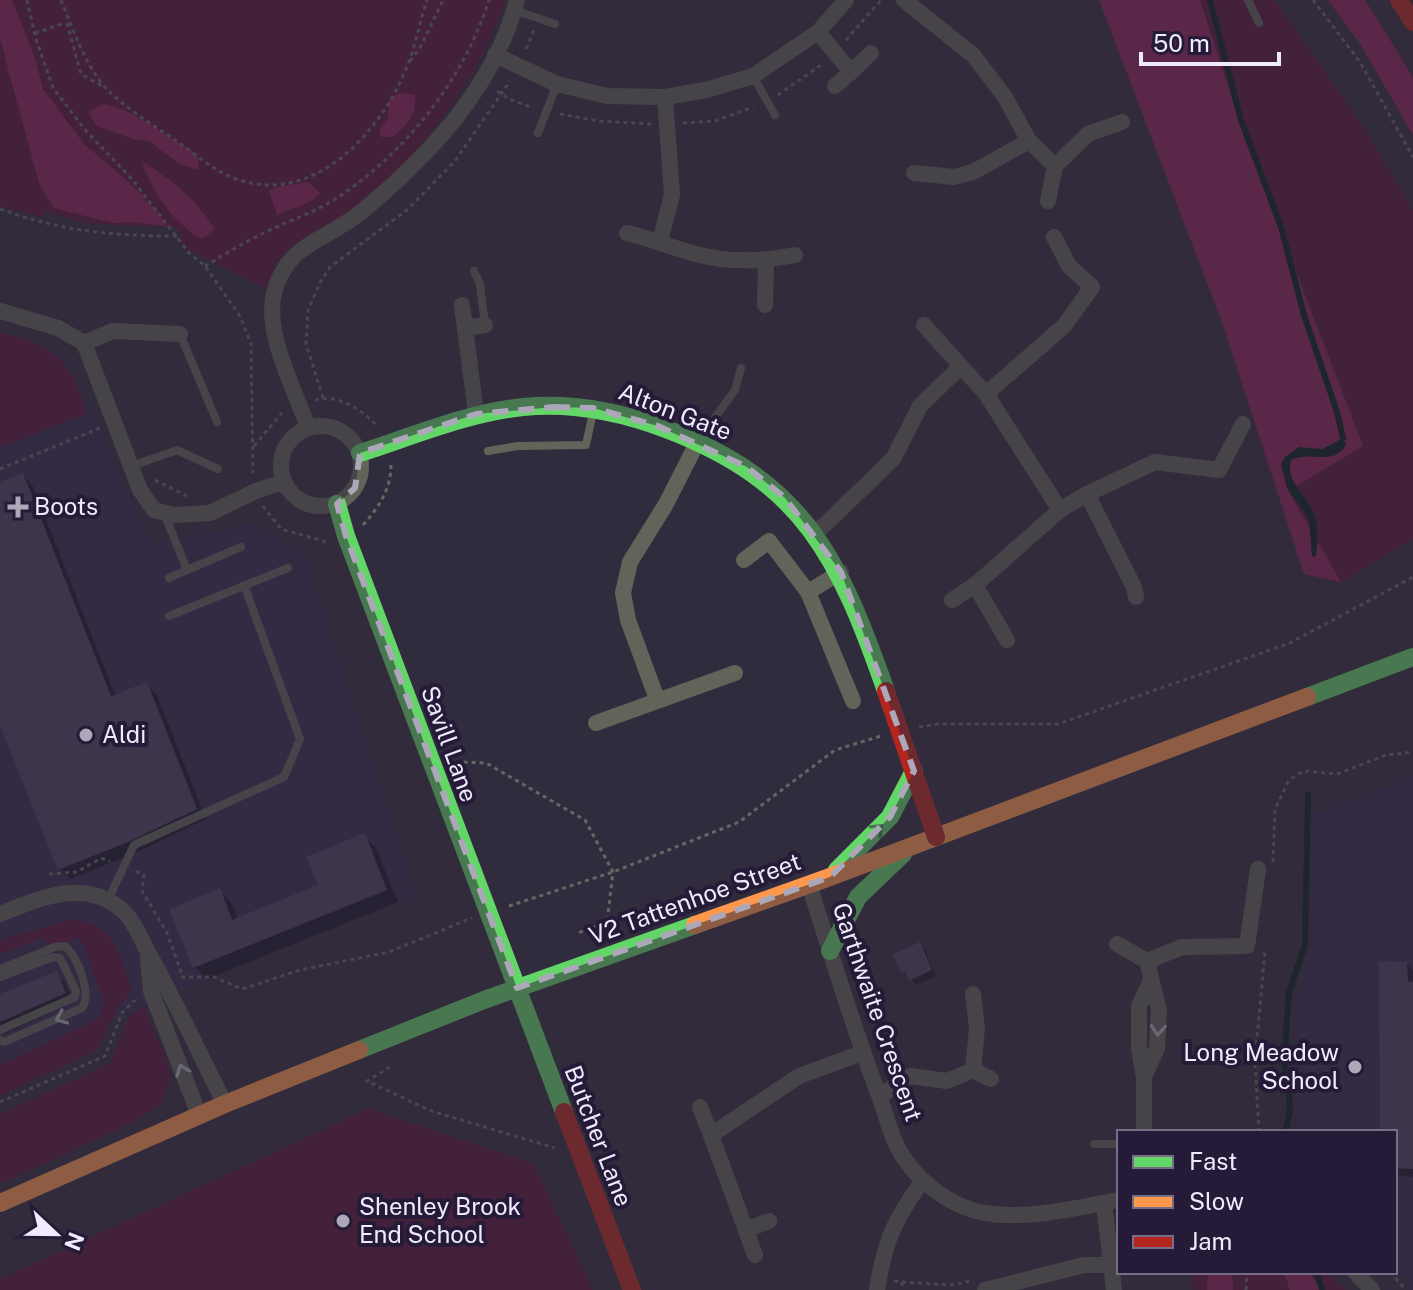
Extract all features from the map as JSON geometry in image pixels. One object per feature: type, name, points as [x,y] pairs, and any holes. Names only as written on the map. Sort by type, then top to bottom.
[{"type":"street","points":[[495,55],[557,84],[607,96],[665,97],[706,90],[753,76],[818,32],[846,0]]},
{"type":"street","points":[[904,0],[973,55],[1005,97],[1029,141],[1055,166]]},
{"type":"street","points":[[1399,0],[1413,22]]},
{"type":"street","points":[[308,428],[272,324],[274,295],[285,267],[299,250],[356,216],[423,158],[455,120],[495,55],[515,5]]},
{"type":"street","points":[[818,32],[851,72]]},
{"type":"street","points":[[835,86],[871,53]]},
{"type":"street","points":[[660,241],[672,195],[665,97]]},
{"type":"street","points":[[1048,201],[1055,166],[1088,134],[1122,122]]},
{"type":"street","points":[[914,173],[954,177],[973,172],[1029,141]]},
{"type":"street","points":[[627,233],[702,256],[766,261],[795,255]]},
{"type":"street","points":[[986,394],[1064,326],[1092,287],[1069,266],[1054,237]]},
{"type":"street","points":[[765,305],[766,261]]},
{"type":"street","points":[[462,305],[476,414]]},
{"type":"street","points":[[0,311],[58,328],[84,343],[140,490],[154,510],[174,515],[210,513],[283,482]]},
{"type":"street","points":[[465,328],[485,325]]},
{"type":"street","points":[[924,325],[986,394],[1060,510]]},
{"type":"street","points":[[84,343],[113,331],[180,334]]},
{"type":"street","points":[[815,534],[893,459],[920,406],[960,367]]},
{"type":"street","name":"Alton Gate","points":[[360,453],[476,414],[525,407],[593,408],[698,441],[747,467],[785,498],[841,572],[936,837]]},
{"type":"street","points":[[952,600],[975,585],[1060,510],[1087,494],[1155,462],[1219,470],[1243,424]]},
{"type":"street","points":[[333,427],[344,433],[360,453],[360,477],[348,497],[337,504],[316,507],[306,504],[289,492],[283,482],[281,456],[296,434],[308,428],[333,427]]},
{"type":"street","points":[[657,699],[628,620],[623,593],[630,562],[666,504],[698,441]]},
{"type":"street","points":[[1087,494],[1134,587],[1136,597]]},
{"type":"street","name":"Savill Lane","points":[[337,504],[434,773],[521,999]]},
{"type":"street","points":[[744,560],[769,541],[808,592],[853,701]]},
{"type":"street","points":[[808,592],[841,572]]},
{"type":"street","points":[[975,585],[1007,640]]},
{"type":"street","name":"V2 Tattenhoe Street","points":[[0,1203],[225,1104],[484,1000],[909,848],[1413,657]]},
{"type":"street","points":[[596,723],[735,673]]},
{"type":"street","points":[[830,877],[890,817],[914,771]]},
{"type":"street","points":[[830,951],[858,897],[909,848]]},
{"type":"street","points":[[1147,961],[1182,947],[1247,946],[1266,868]]},
{"type":"street","name":"Garthwaite Crescent","points":[[809,884],[862,1053],[890,1130],[903,1158],[922,1181],[946,1198],[984,1213],[1022,1215],[1112,1201]]},
{"type":"street","points":[[0,914],[42,898],[67,893],[90,894],[108,900],[123,910],[134,924],[225,1104]]},
{"type":"street","points":[[1117,944],[1147,961]]},
{"type":"street","points":[[148,952],[151,991],[199,1115]]},
{"type":"street","points":[[1144,1130],[1144,1077],[1157,1048],[1159,1011],[1147,961]]},
{"type":"street","points":[[973,994],[977,1028],[973,1070]]},
{"type":"street","name":"Butcher Lane","points":[[521,999],[632,1290]]},
{"type":"street","points":[[711,1135],[799,1076],[862,1053]]},
{"type":"street","points":[[880,1096],[910,1076],[947,1081],[973,1070],[991,1079]]},
{"type":"street","points":[[700,1107],[755,1255]]},
{"type":"street","points":[[877,1290],[883,1252],[896,1218],[922,1181]]},
{"type":"street","points":[[1112,1201],[1114,1290]]},
{"type":"street","points":[[746,1230],[769,1221]]},
{"type":"street","points":[[985,1290],[1084,1265],[1112,1265]]},
{"type":"street","points":[[1357,1274],[1372,1290]]},
{"type":"lane","points":[[1248,0],[1259,23]]},
{"type":"lane","points":[[515,5],[555,24]]},
{"type":"lane","points":[[753,76],[775,115]]},
{"type":"lane","points":[[538,133],[557,84]]},
{"type":"lane","points":[[474,271],[480,284],[485,325]]},
{"type":"lane","points":[[180,334],[217,422]]},
{"type":"lane","points":[[698,441],[735,390],[741,368]]},
{"type":"lane","points":[[488,451],[518,446],[586,445],[593,408]]},
{"type":"lane","points":[[132,466],[177,450],[218,469]]},
{"type":"lane","points":[[164,512],[187,570]]},
{"type":"lane","points":[[169,578],[241,547]]},
{"type":"lane","points":[[169,616],[288,568]]},
{"type":"lane","points":[[108,900],[134,845],[284,777],[300,739],[244,585]]},
{"type":"lane","points":[[0,969],[65,946],[72,952],[87,1001],[82,1008],[4,1042],[0,1040]]},
{"type":"lane","points":[[0,977],[53,957],[60,958],[76,991],[75,997],[0,1030]]},
{"type":"lane","points":[[1094,1144],[1117,1144]]},
{"type":"path","points":[[27,0],[53,88],[87,132],[131,178],[189,253],[205,266],[240,316],[251,344],[253,481],[256,491],[266,511],[281,529],[324,541],[329,553]]},
{"type":"path","points":[[61,0],[81,74],[105,87],[204,160],[239,180],[272,184],[306,179],[360,142],[383,113],[443,0]]},
{"type":"path","points":[[408,65],[427,0]]},
{"type":"path","points":[[1313,0],[1360,62],[1413,157]]},
{"type":"path","points":[[205,266],[264,232],[304,217],[340,195],[392,155],[459,69],[488,1]]},
{"type":"path","points":[[323,398],[306,344],[308,310],[320,283],[330,267],[407,210],[455,161],[502,95],[540,18]]},
{"type":"path","points":[[35,33],[68,22]]},
{"type":"path","points":[[68,22],[105,87]]},
{"type":"path","points":[[0,209],[39,223],[112,236],[177,236]]},
{"type":"path","points":[[0,469],[114,422]]},
{"type":"path","points":[[132,466],[191,498]]},
{"type":"path","points":[[509,906],[613,872],[739,822],[835,750],[900,730],[938,724],[1058,724],[1290,643],[1413,577]]},
{"type":"path","points":[[1266,868],[1275,809],[1289,780],[1303,771],[1337,774],[1386,755],[1413,752]]},
{"type":"path","points":[[434,773],[461,762],[486,763],[585,820],[613,872],[607,922],[578,933]]},
{"type":"path","points":[[183,977],[214,977],[242,989],[300,970],[389,952],[479,916]]},
{"type":"path","points":[[1259,1130],[1255,1062],[1266,942]]},
{"type":"path","points":[[0,1102],[105,1056],[122,1013],[138,997],[151,991]]},
{"type":"path","points":[[390,1067],[367,1081],[431,1111],[562,1150]]},
{"type":"path","points":[[1392,1274],[1406,1290]]},
{"type":"highlighted area","points":[[554,407],[593,408],[658,426],[747,467],[785,498],[841,572],[914,771],[890,817],[830,877],[517,988],[346,536],[337,504],[355,488],[360,453],[476,414]]},
{"type":"shaded area","points":[[0,0],[506,0],[480,59],[464,86],[410,158],[354,211],[304,238],[283,255],[275,266],[267,289],[185,248],[176,228],[84,223],[44,211],[45,218],[0,206]]},
{"type":"shaded area","points":[[0,0],[12,0],[34,55],[43,89],[84,144],[132,185],[160,215],[166,226],[113,223],[54,208],[40,186],[7,65],[0,36]]},
{"type":"shaded area","points":[[1099,0],[1200,0],[1245,139],[1363,446],[1288,491],[1341,582],[1304,574],[1223,325]]},
{"type":"shaded area","points":[[1200,0],[1275,0],[1363,126],[1413,210],[1413,539],[1341,582],[1288,491],[1363,445],[1245,139]]},
{"type":"shaded area","points":[[1328,0],[1365,0],[1413,77],[1413,135],[1359,42]]},
{"type":"shaded area","points":[[399,93],[415,95],[412,114],[407,124],[393,137],[381,137],[379,130],[388,118],[389,100]]},
{"type":"shaded area","points":[[103,104],[140,118],[197,154],[199,170],[180,164],[149,141],[136,140],[97,126],[88,112]]},
{"type":"shaded area","points":[[142,161],[182,190],[215,229],[202,239],[182,225],[158,195]]},
{"type":"shaded area","points":[[307,182],[321,193],[308,203],[277,215],[269,191]]},
{"type":"shaded area","points":[[0,332],[34,343],[58,357],[74,379],[87,413],[0,448]]},
{"type":"shaded area","points":[[0,338],[65,355],[152,545],[252,522],[306,557],[416,895],[184,988],[0,1077]]},
{"type":"shaded area","points":[[1343,438],[1346,445],[1335,455],[1291,460],[1293,481],[1310,504],[1316,522],[1317,551],[1316,556],[1312,557],[1309,519],[1287,488],[1281,464],[1299,447],[1322,449]]},
{"type":"shaded area","name":"Long Meadow School","points":[[1413,777],[1413,1290],[1396,1274],[1397,1130],[1296,1130],[1298,1002],[1313,944],[1313,815]]},
{"type":"shaded area","points":[[74,919],[99,928],[108,935],[119,954],[132,991],[117,1010],[97,1050],[0,1096],[0,1065],[98,1019],[104,1001],[80,938],[48,947],[44,937],[0,954],[0,940]]},
{"type":"shaded area","points":[[144,1006],[167,1061],[170,1078],[160,1105],[131,1123],[0,1184],[0,1114],[111,1063],[128,1018]]},
{"type":"shaded area","name":"Shenley Brook End School","points":[[368,1109],[534,1164],[593,1290],[0,1290],[0,1279]]},
{"type":"shaded area","points":[[1192,1274],[1327,1274],[1346,1290],[1193,1290]]},
{"type":"shaded area","points":[[1208,1274],[1232,1274],[1233,1290],[1207,1290]]},
{"type":"shaded area","points":[[1285,1274],[1310,1274],[1321,1290],[1290,1290]]},
{"type":"building","points":[[23,473],[111,696],[147,682],[197,809],[128,842],[58,870],[0,725],[0,482]]},
{"type":"building","points":[[365,833],[387,890],[193,968],[169,909],[220,888],[232,920],[318,885],[306,857]]},
{"type":"building","points":[[920,942],[932,970],[909,981],[905,971],[901,973],[893,954]]},
{"type":"building","name":"Long Meadow School","points":[[1379,961],[1407,962],[1408,981],[1413,982],[1413,1169],[1397,1168],[1397,1130],[1380,1130]]},
{"type":"building","points":[[57,971],[66,993],[0,1022],[0,994]]},
{"type":"waterway","points":[[1210,0],[1241,120],[1281,227],[1304,315],[1343,438]]},
{"type":"waterway","points":[[1286,1130],[1290,1112],[1284,1061],[1289,992],[1305,945],[1308,795]]},
{"type":"waterway","points":[[1318,1277],[1322,1290]]},
{"type":"traffic: fast","points":[[360,453],[481,414],[541,406],[578,407],[632,418],[713,450],[752,474],[784,500],[810,530],[851,601],[886,691]]},
{"type":"traffic: fast","points":[[337,504],[346,536],[564,1112]]},
{"type":"traffic: fast","points":[[1307,697],[1413,657]]},
{"type":"traffic: fast","points":[[837,870],[890,817],[914,771]]},
{"type":"traffic: fast","points":[[830,951],[858,897],[903,854]]},
{"type":"traffic: fast","points":[[359,1050],[484,1000],[695,925]]},
{"type":"traffic: slow","points":[[695,925],[1307,697]]},
{"type":"traffic: slow","points":[[0,1203],[225,1104],[359,1050]]},
{"type":"traffic: jam","points":[[1399,0],[1413,22]]},
{"type":"traffic: jam","points":[[886,691],[936,837]]},
{"type":"traffic: jam","points":[[564,1112],[632,1290]]},
{"type":"place","name":"Boots","points":[[18,507]]},
{"type":"place","name":"Aldi","points":[[86,735]]},
{"type":"place","name":"Long Meadow School","points":[[1355,1067]]},
{"type":"place","name":"Shenley Brook End School","points":[[343,1221]]}]
